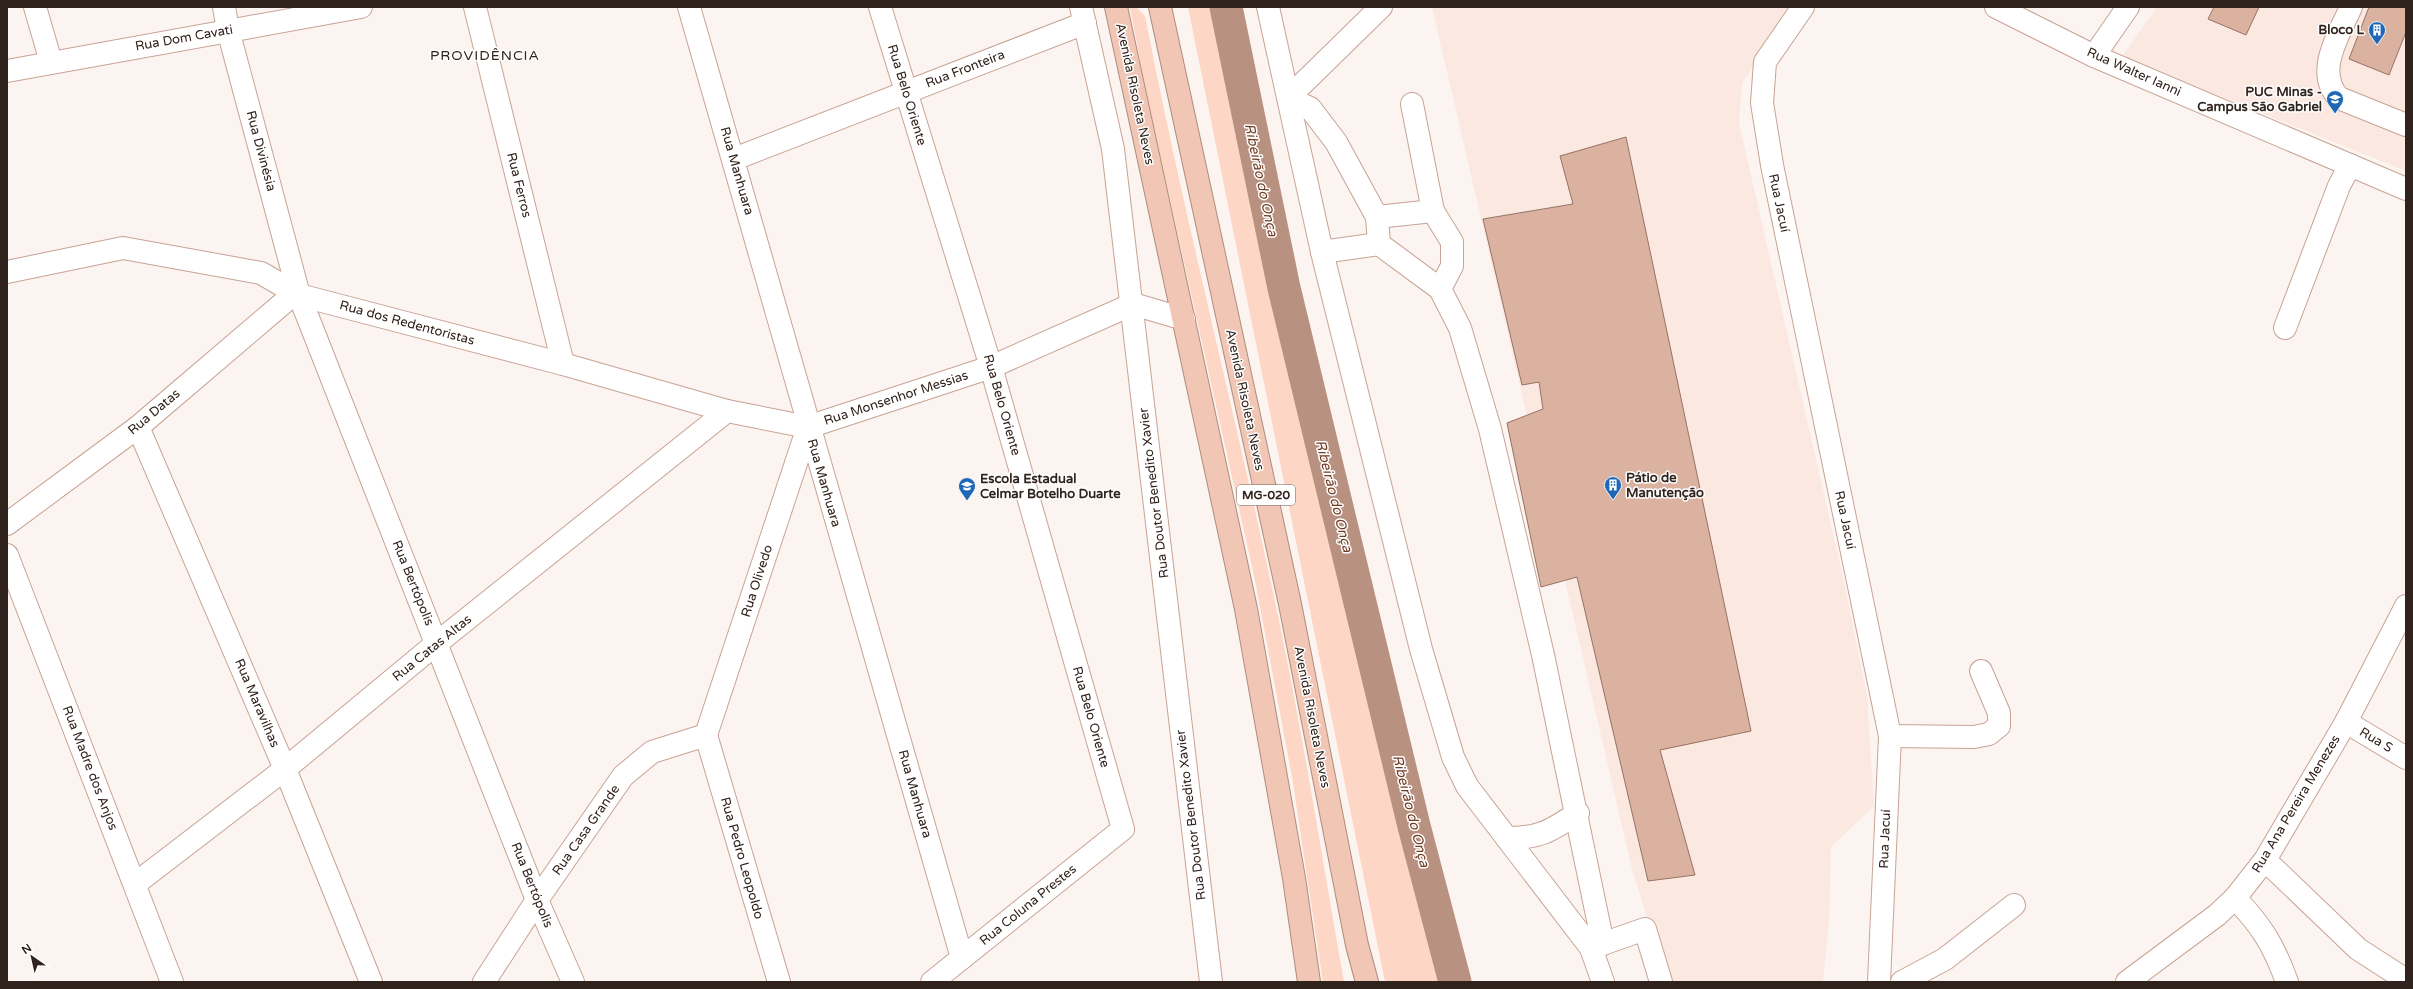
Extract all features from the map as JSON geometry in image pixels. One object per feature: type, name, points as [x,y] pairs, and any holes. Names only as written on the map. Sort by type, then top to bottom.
[{"type":"highway","name":"Avenida Risoleta Neves","points":[[1116,7],[1246,609],[1294,878],[1309,982]]},
{"type":"highway","name":"Avenida Risoleta Neves","points":[[1160,7],[1290,604],[1357,945],[1367,982]]},
{"type":"highway","points":[[1357,945],[1362,982]]},
{"type":"street","points":[[35,7],[51,62]]},
{"type":"street","name":"Rua Divinésia","points":[[224,7],[228,30],[297,294]]},
{"type":"street","name":"Rua Dom Cavati","points":[[7,71],[360,7]]},
{"type":"street","name":"Rua Ferros","points":[[475,7],[564,364]]},
{"type":"street","name":"Rua Manhuara","points":[[689,7],[734,159],[808,427],[962,958]]},
{"type":"street","name":"Rua Belo Oriente","points":[[880,7],[991,367],[1123,829]]},
{"type":"street","points":[[1268,7],[1290,101],[1322,252],[1421,649],[1453,757],[1467,786],[1507,838],[1597,946]]},
{"type":"street","points":[[1290,101],[1381,7]]},
{"type":"street","name":"Rua Jacuí","points":[[1803,7],[1766,62],[1762,103],[1772,165],[1890,736],[1879,982]]},
{"type":"street","name":"Rua Walter Ianni","points":[[1996,7],[2094,56],[2406,189]]},
{"type":"street","points":[[2094,56],[2128,7]]},
{"type":"street","points":[[2351,7],[2329,60],[2327,70],[2333,92],[2339,98],[2406,124]]},
{"type":"street","name":"Rua Fronteira","points":[[734,159],[906,92],[1083,15]]},
{"type":"street","name":"Rua Doutor Benedito Xavier","points":[[1083,15],[1113,149],[1133,304],[1210,982]]},
{"type":"street","points":[[1290,101],[1310,108],[1336,142],[1377,216],[1379,244]]},
{"type":"street","points":[[1412,104],[1433,211],[1452,242],[1452,266],[1440,289]]},
{"type":"street","points":[[2285,328],[2339,186],[2350,165]]},
{"type":"street","points":[[1377,216],[1433,211]]},
{"type":"street","points":[[1322,252],[1379,244],[1440,289],[1460,328],[1490,429],[1578,814],[1603,982]]},
{"type":"street","name":"Rua dos Redentoristas","points":[[7,272],[123,248],[261,273],[297,294],[564,364],[728,411],[808,427]]},
{"type":"street","name":"Rua Datas","points":[[7,524],[138,426],[297,294]]},
{"type":"street","name":"Rua Bertópolis","points":[[297,294],[437,643],[537,900],[574,982]]},
{"type":"street","points":[[1133,304],[1184,319]]},
{"type":"street","name":"Rua Monsenhor Messias","points":[[808,427],[991,367],[1133,304]]},
{"type":"street","name":"Rua Catas Altas","points":[[135,884],[285,768],[437,643],[728,411]]},
{"type":"street","name":"Rua Maravilhas","points":[[138,426],[285,768],[371,982]]},
{"type":"street","name":"Rua Olivedo","points":[[706,735],[808,427]]},
{"type":"street","name":"Rua Madre dos Anjos","points":[[7,555],[172,982]]},
{"type":"street","name":"Rua Ana Pereira Menezes","points":[[2127,982],[2217,915],[2235,898],[2265,860],[2346,722],[2406,606]]},
{"type":"street","points":[[1890,736],[1974,737],[1988,734],[1999,726],[1999,713],[1981,671]]},
{"type":"street","name":"Rua S","points":[[2346,722],[2406,758]]},
{"type":"street","name":"Rua Casa Grande","points":[[484,982],[537,900],[623,776],[652,752],[706,735]]},
{"type":"street","name":"Rua Pedro Leopoldo","points":[[706,735],[778,982]]},
{"type":"street","points":[[1507,838],[1530,838],[1551,830],[1578,814]]},
{"type":"street","name":"Rua Coluna Prestes","points":[[932,982],[1123,829]]},
{"type":"street","points":[[2265,860],[2358,949],[2406,980]]},
{"type":"street","points":[[2235,898],[2255,918],[2275,949],[2287,982]]},
{"type":"street","points":[[1902,982],[1945,959],[2014,905]]},
{"type":"street","points":[[1597,946],[1645,929],[1661,982]]},
{"type":"shaded area","points":[[1130,7],[1136,7],[1145,16],[1176,166],[1261,537],[1295,703],[1344,982],[1323,982],[1292,777],[1255,580],[1147,96]]},
{"type":"shaded area","points":[[1188,7],[1220,7],[1305,406],[1382,721],[1449,982],[1385,982]]},
{"type":"shaded area","points":[[1432,7],[1792,7],[1742,83],[1739,123],[1844,582],[1867,696],[1874,806],[1831,847],[1829,920],[1823,982],[1667,982],[1632,869]]},
{"type":"shaded area","name":"PUC Minas - Campus São Gabriel","points":[[2157,7],[2406,7],[2406,171],[2122,57]]},
{"type":"building","points":[[2214,7],[2259,7],[2246,35],[2208,19]]},
{"type":"building","name":"Bloco L","points":[[2369,7],[2406,7],[2406,32],[2389,75],[2349,59]]},
{"type":"building","name":"Pátio de Manutenção","points":[[1626,137],[1751,731],[1660,750],[1695,875],[1648,881],[1577,577],[1541,587],[1507,423],[1543,409],[1539,382],[1522,385],[1483,219],[1573,204],[1560,156]]},
{"type":"waterway","name":"Ribeirão do Onça","points":[[1226,7],[1284,288],[1414,826],[1455,982]]},
{"type":"place","name":"Bloco L","points":[[2377,45]]},
{"type":"place","name":"PUC Minas - Campus São Gabriel","points":[[2335,114]]},
{"type":"place","name":"Pátio de Manutenção","points":[[1613,500]]},
{"type":"place","name":"Escola Estadual Celmar Botelho Duarte","points":[[967,501]]},
{"type":"district","name":"PROVIDÊNCIA","points":[[485,55]]}]
